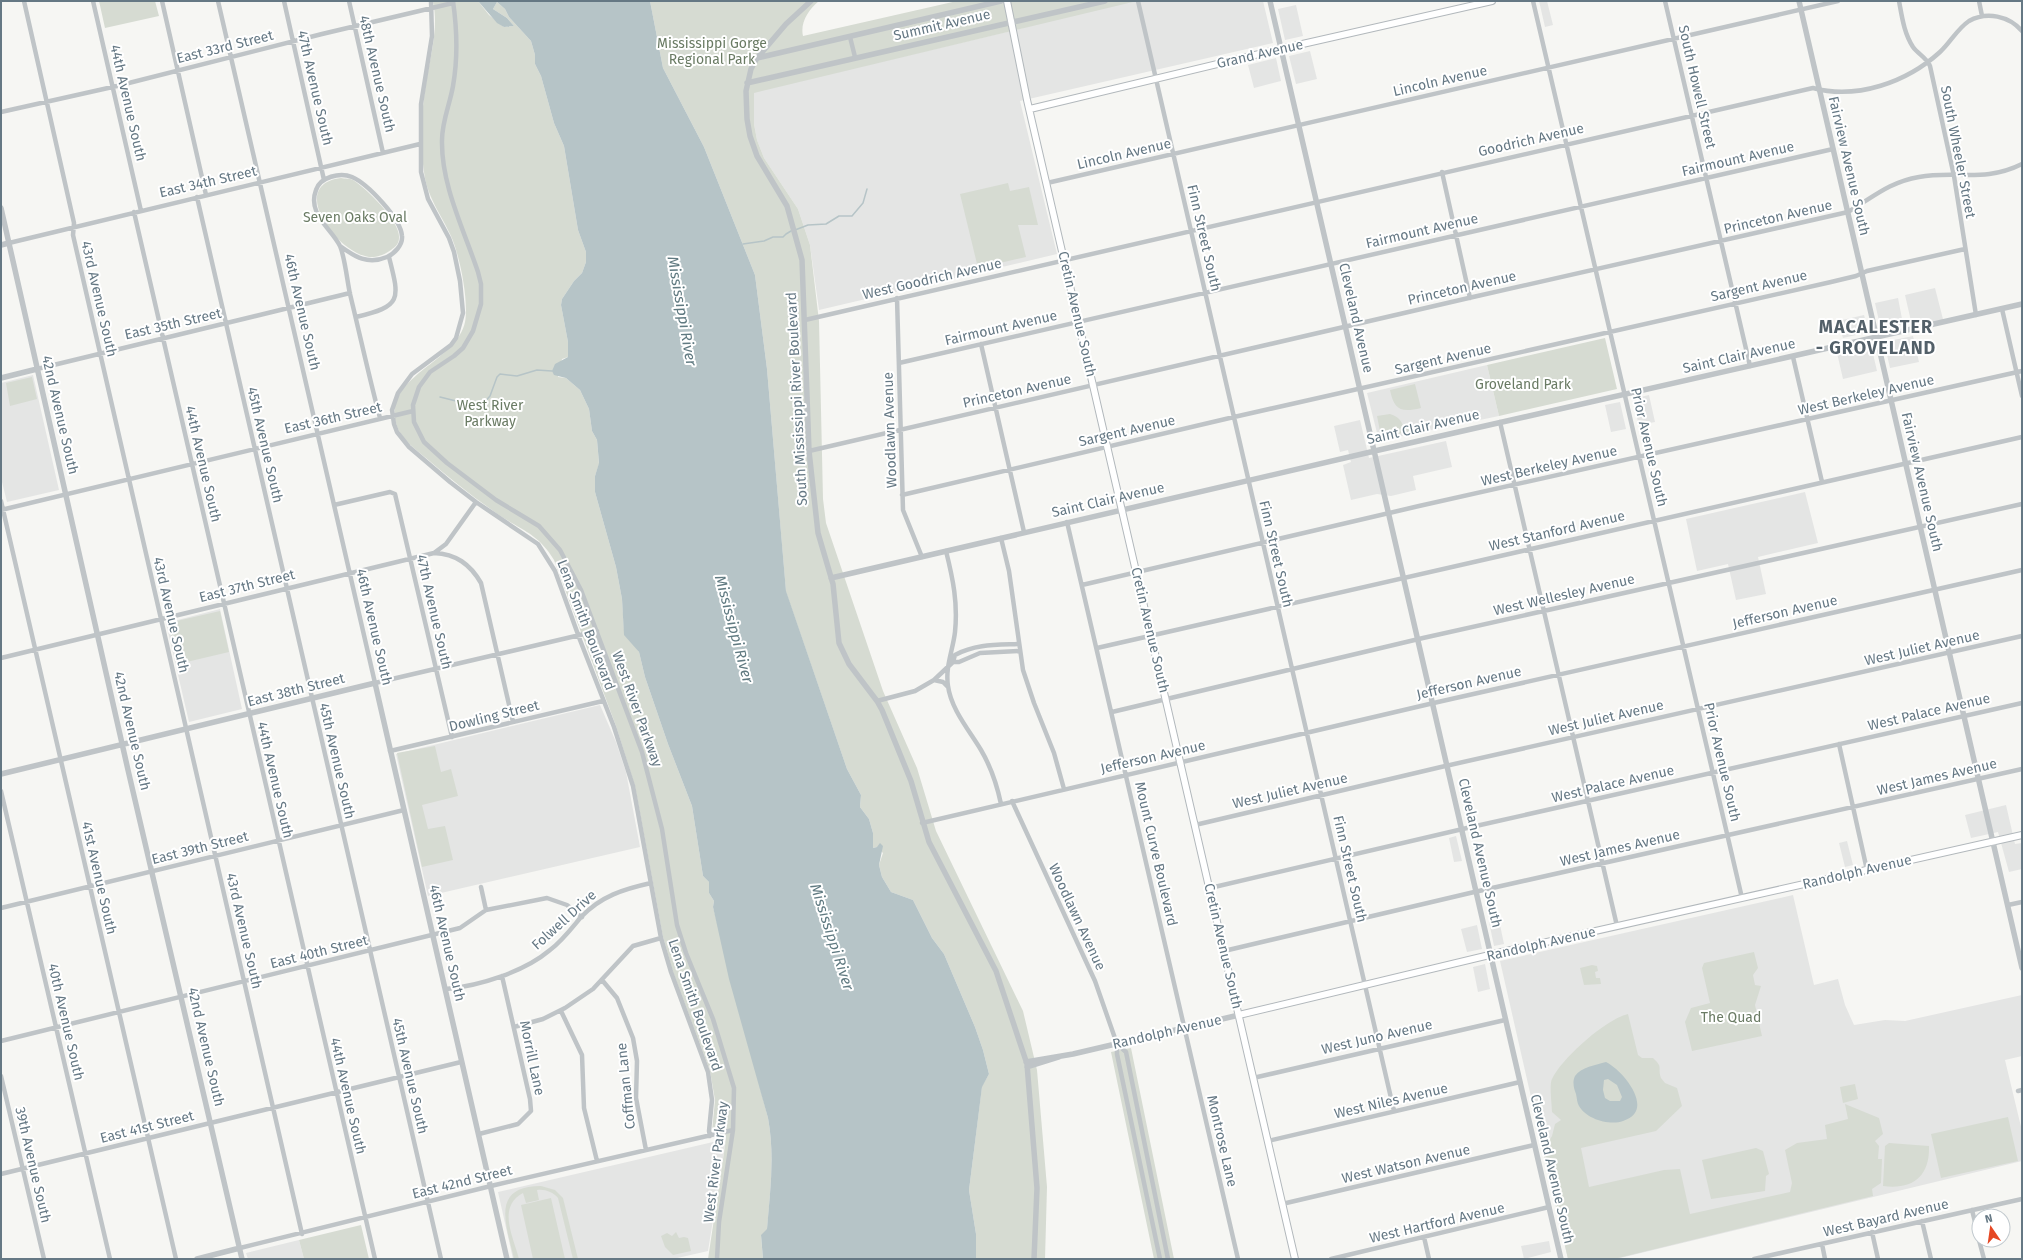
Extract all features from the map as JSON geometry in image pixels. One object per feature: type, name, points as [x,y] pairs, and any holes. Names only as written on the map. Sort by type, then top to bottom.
[{"type":"main road","name":"Cretin Avenue South","points":[[1007,1],[1064,259],[1295,1259]]},
{"type":"main road","name":"Grand Avenue","points":[[1030,109],[1156,78],[1492,1]]},
{"type":"main road","name":"Randolph Avenue","points":[[1239,1015],[1365,984],[1617,926],[2022,835]]},
{"type":"street","name":"43rd Avenue South","points":[[24,1],[74,228],[73,234],[128,479],[245,981],[302,1234]]},
{"type":"street","name":"44th Avenue South","points":[[93,1],[141,211]]},
{"type":"street","points":[[162,1],[206,196]]},
{"type":"street","name":"46th Avenue South","points":[[218,1],[507,1259]]},
{"type":"street","name":"47th Avenue South","points":[[284,1],[324,180]]},
{"type":"street","name":"48th Avenue South","points":[[348,1],[383,153]]},
{"type":"street","points":[[392,415],[394,404],[404,383],[412,374],[456,338],[463,313],[460,281],[454,252],[449,238],[428,199],[424,186],[420,144],[423,84],[432,36],[431,1]]},
{"type":"street","name":"South Mississippi River Boulevard","points":[[811,1],[786,24],[757,58],[747,83],[745,94],[750,136],[765,172],[780,193],[792,217],[802,260],[809,451],[818,533],[831,578],[839,643],[849,664],[877,701],[911,781],[922,823],[929,842],[996,971],[1027,1064],[1037,1188],[1034,1259]]},
{"type":"street","name":"Summit Avenue","points":[[757,58],[850,38],[1001,1]]},
{"type":"street","name":"Summit Avenue","points":[[747,83],[855,57],[1105,1]]},
{"type":"street","name":"Finn Street South","points":[[1138,1],[1394,1111]]},
{"type":"street","name":"Cleveland Avenue","points":[[1270,1],[1418,640]]},
{"type":"street","name":"Prior Avenue South","points":[[1533,1],[1582,206],[1742,898]]},
{"type":"street","name":"South Howell Street","points":[[1665,1],[1750,366]]},
{"type":"street","name":"Fairview Avenue South","points":[[1799,1],[2022,968]]},
{"type":"street","name":"Lincoln Avenue","points":[[1047,183],[1838,1]]},
{"type":"street","points":[[1898,1],[1908,38],[1914,48],[1928,62]]},
{"type":"street","points":[[1979,1],[1982,16],[1990,15],[2003,18],[2014,24],[2022,31]]},
{"type":"street","name":"East 33rd Street","points":[[1,112],[113,87],[292,41],[453,2]]},
{"type":"street","name":"West River Parkway","points":[[453,2],[457,53],[453,86],[443,127],[442,148],[448,183],[478,272],[481,284],[481,304],[476,324],[466,342],[454,356],[430,372],[424,379],[414,397],[414,422],[420,436],[433,451],[467,480],[540,526],[550,537],[575,577],[597,631],[642,752],[652,784],[662,829],[677,925],[686,953],[713,1019],[732,1082],[735,1105],[733,1130],[716,1259]]},
{"type":"street","name":"Goodrich Avenue","points":[[1064,259],[1813,88],[1820,90],[1850,91],[1885,85],[1928,62],[1948,44],[1963,27],[1969,22],[1982,16]]},
{"type":"street","points":[[850,38],[855,57]]},
{"type":"street","name":"South Wheeler Street","points":[[1928,62],[1954,176],[1976,315]]},
{"type":"street","name":"East 34th Street","points":[[1,245],[420,144]]},
{"type":"street","name":"Fairmount Avenue","points":[[899,363],[1456,234],[1833,149]]},
{"type":"street","name":"Princeton Avenue","points":[[809,451],[1345,326],[1848,212],[1876,193],[1897,182],[1929,175],[1988,175],[2022,164]]},
{"type":"street","points":[[1442,172],[1470,298]]},
{"type":"street","points":[[341,176],[352,177],[371,192],[389,210],[396,220],[402,237],[401,244],[388,256],[376,260],[363,260],[340,246],[321,222],[315,206],[314,199],[316,190],[324,180],[341,176]]},
{"type":"street","name":"45th Avenue South","points":[[196,197],[441,1259]]},
{"type":"street","name":"42nd Avenue South","points":[[1,208],[123,746],[242,1259]]},
{"type":"street","name":"44th Avenue South","points":[[134,212],[375,1259]]},
{"type":"street","points":[[340,246],[380,418]]},
{"type":"street","name":"Sargent Avenue","points":[[902,496],[1234,417],[1856,276],[1862,273],[1965,249]]},
{"type":"street","points":[[356,317],[382,311],[393,301],[396,289],[388,256]]},
{"type":"street","name":"West Goodrich Avenue","points":[[804,320],[1064,259]]},
{"type":"street","name":"East 35th Street","points":[[1,378],[350,293]]},
{"type":"street","name":"Woodlawn Avenue","points":[[897,298],[902,496],[905,514],[922,557]]},
{"type":"street","name":"Saint Clair Avenue","points":[[831,578],[1500,422],[2022,304]]},
{"type":"street","points":[[2002,309],[2019,372],[2022,396]]},
{"type":"street","points":[[981,344],[1024,532]]},
{"type":"street","points":[[1792,357],[1822,482]]},
{"type":"street","name":"West Berkeley Avenue","points":[[1082,585],[1514,485],[2019,372]]},
{"type":"street","name":"East 36th Street","points":[[2,510],[413,411]]},
{"type":"street","name":"Lena Smith Boulevard","points":[[392,415],[397,432],[409,447],[476,502],[530,537],[545,553],[555,571],[624,757],[633,786],[661,938],[671,972],[708,1072],[712,1100],[709,1131],[710,1136]]},
{"type":"street","points":[[1500,422],[1528,548],[1617,926]]},
{"type":"street","name":"West Stanford Avenue","points":[[1097,648],[1528,548],[2022,437]]},
{"type":"street","name":"47th Avenue South","points":[[334,505],[390,492],[393,493],[411,559],[452,737]]},
{"type":"street","name":"41st Avenue South","points":[[1,501],[176,1259]]},
{"type":"street","name":"East 37th Street","points":[[1,658],[434,553],[446,544],[476,502]]},
{"type":"street","name":"West Wellesley Avenue","points":[[1112,712],[1543,611],[2022,504]]},
{"type":"street","name":"Mount Curve Boulevard","points":[[1067,522],[1185,1028]]},
{"type":"street","points":[[1002,538],[1013,592],[1019,651],[1028,687],[1054,753],[1064,789]]},
{"type":"street","points":[[946,551],[954,583],[957,607],[953,650],[948,666],[948,687],[958,713],[990,767],[1001,804]]},
{"type":"street","points":[[434,553],[454,556],[470,567],[476,575],[484,592],[513,722]]},
{"type":"street","name":"Jefferson Avenue","points":[[922,823],[1558,674],[2022,570]]},
{"type":"street","name":"East 38th Street","points":[[1,774],[123,746],[311,698],[597,631]]},
{"type":"street","name":"West Juliet Avenue","points":[[1195,825],[1572,737],[2022,636]]},
{"type":"street","name":"Cleveland Avenue South","points":[[1418,640],[1561,1259]]},
{"type":"street","points":[[953,662],[955,655],[971,648],[987,645],[1019,644]]},
{"type":"street","points":[[877,701],[915,691],[934,680],[953,662],[980,653],[1019,651]]},
{"type":"street","points":[[934,680],[942,682],[948,687]]},
{"type":"street","name":"Dowling Street","points":[[390,751],[603,701]]},
{"type":"street","name":"West Palace Avenue","points":[[1210,888],[1462,829],[2022,703]]},
{"type":"street","points":[[1838,744],[1868,870]]},
{"type":"street","name":"West James Avenue","points":[[1224,951],[1602,863],[2022,769]]},
{"type":"street","name":"40th Avenue South","points":[[1,791],[110,1259]]},
{"type":"street","name":"Woodlawn Avenue","points":[[1012,801],[1095,981],[1117,1044]]},
{"type":"street","name":"East 39th Street","points":[[1,908],[404,810]]},
{"type":"street","name":"Folwell Drive","points":[[446,990],[502,976],[531,963],[550,951],[574,928],[582,917],[602,900],[625,888],[651,883]]},
{"type":"street","points":[[481,887],[486,910],[547,898],[560,901],[582,917]]},
{"type":"street","points":[[2008,905],[2022,902]]},
{"type":"street","name":"East 40th Street","points":[[1,1041],[433,936],[460,928],[486,910]]},
{"type":"street","points":[[514,1027],[529,1024],[561,1011],[593,990],[633,946],[661,938]]},
{"type":"street","name":"Morrill Lane","points":[[479,1134],[518,1124],[531,1111],[530,1099],[502,976]]},
{"type":"street","name":"Coffman Lane","points":[[602,980],[617,998],[633,1038],[637,1061],[636,1098],[646,1150]]},
{"type":"street","points":[[561,1011],[582,1055],[584,1108],[597,1162]]},
{"type":"street","name":"Randolph Avenue","points":[[1027,1064],[1051,1057],[1117,1044],[1239,1015]]},
{"type":"street","name":"West Juno Avenue","points":[[1254,1078],[1505,1020]]},
{"type":"street","name":"Montrose Lane","points":[[1185,1028],[1238,1259]]},
{"type":"street","points":[[1117,1044],[1126,1052],[1168,1259]]},
{"type":"street","points":[[1117,1044],[1117,1054],[1160,1259]]},
{"type":"street","name":"East 41st Street","points":[[1,1174],[462,1062]]},
{"type":"street","name":"39th Avenue South","points":[[1,1076],[44,1259]]},
{"type":"street","name":"West Niles Avenue","points":[[1268,1141],[1520,1082]]},
{"type":"street","name":"East 42nd Street","points":[[197,1259],[490,1186],[733,1130]]},
{"type":"street","points":[[1134,1135],[1143,1133]]},
{"type":"street","name":"West Watson Avenue","points":[[1282,1204],[1534,1144]]},
{"type":"street","name":"West Bayard Avenue","points":[[1981,1208],[2022,1199]]},
{"type":"street","points":[[1150,1209],[1158,1207]]},
{"type":"street","name":"West Hartford Avenue","points":[[1331,1259],[1549,1207]]},
{"type":"street","name":"West Bayard Avenue","points":[[1754,1259],[1772,1257],[1872,1232],[1971,1210]]},
{"type":"street","points":[[1922,1221],[1931,1259]]},
{"type":"street","points":[[1872,1232],[1878,1259]]},
{"type":"street","points":[[1424,1238],[1429,1259]]},
{"type":"street","points":[[1822,1244],[1825,1259]]},
{"type":"street","points":[[1981,1248],[1984,1259]]},
{"type":"shaded area","points":[[1016,1],[1263,1],[1273,43],[1020,101],[1057,254],[819,310],[810,245],[798,209],[764,158],[757,140],[754,124],[754,92],[1023,28]]},
{"type":"shaded area","points":[[1539,1],[1547,1],[1553,25],[1545,27]]},
{"type":"shaded area","points":[[1296,5],[1303,36],[1285,40],[1278,9]]},
{"type":"shaded area","points":[[1310,51],[1317,79],[1296,84],[1289,56]]},
{"type":"shaded area","points":[[1276,58],[1281,81],[1254,88],[1248,65]]},
{"type":"shaded area","points":[[1935,288],[1944,323],[1913,330],[1905,295]]},
{"type":"shaded area","points":[[1898,298],[1903,324],[1881,330],[1875,303]]},
{"type":"shaded area","points":[[1864,315],[1869,332],[1843,338],[1838,321]]},
{"type":"shaded area","points":[[1913,336],[1919,362],[1890,368],[1884,342]]},
{"type":"shaded area","points":[[1871,345],[1877,371],[1843,379],[1837,353]]},
{"type":"shaded area","points":[[1487,365],[1499,416],[1379,441],[1367,393]]},
{"type":"shaded area","points":[[33,375],[59,490],[7,502],[1,478],[1,383]]},
{"type":"shaded area","points":[[1649,395],[1655,422],[1639,425],[1632,399]]},
{"type":"shaded area","points":[[1620,402],[1626,429],[1611,432],[1605,405]]},
{"type":"shaded area","points":[[1360,420],[1369,458],[1446,441],[1452,467],[1413,476],[1416,490],[1391,496],[1377,494],[1351,500],[1343,465],[1351,462],[1348,450],[1340,452],[1334,426]]},
{"type":"shaded area","points":[[1805,492],[1818,543],[1758,557],[1766,594],[1736,600],[1728,564],[1697,571],[1686,519]]},
{"type":"shaded area","points":[[220,609],[242,709],[189,722],[166,623]]},
{"type":"shaded area","points":[[600,705],[616,742],[626,772],[640,847],[428,896],[396,754]]},
{"type":"shaded area","points":[[2006,805],[2015,844],[2022,843],[2022,869],[2009,872],[1998,832],[1971,838],[1965,815]]},
{"type":"shaded area","points":[[1456,836],[1462,861],[1454,862],[1449,838]]},
{"type":"shaded area","points":[[1847,841],[1853,865],[1845,867],[1839,843]]},
{"type":"shaded area","points":[[1793,895],[1814,985],[1838,979],[1845,1005],[1854,1025],[1885,1020],[1905,1021],[2022,995],[2022,1056],[2005,1060],[2022,1131],[2022,1161],[1616,1259],[1568,1259],[1500,961]]},
{"type":"shaded area","points":[[1499,920],[1504,944],[1494,946],[1489,922]]},
{"type":"shaded area","points":[[1477,925],[1482,949],[1467,952],[1461,929]]},
{"type":"shaded area","points":[[1485,964],[1490,989],[1478,992],[1473,967]]},
{"type":"shaded area","points":[[726,1139],[708,1251],[673,1259],[513,1259],[498,1192]]},
{"type":"shaded area","points":[[299,1240],[304,1259],[248,1259],[246,1253]]},
{"type":"shaded area","points":[[1549,1241],[1551,1252],[1524,1259],[1521,1246]]},
{"type":"green space","points":[[99,1],[155,1],[159,16],[105,28]]},
{"type":"green space","name":"West River Parkway","points":[[433,1],[478,1],[489,15],[504,27],[514,26],[507,18],[493,9],[497,2],[505,9],[509,17],[531,41],[535,55],[535,64],[541,76],[554,123],[564,146],[578,230],[586,252],[586,262],[582,273],[574,281],[562,299],[561,305],[568,342],[568,357],[562,359],[558,377],[566,378],[580,390],[589,409],[592,431],[597,440],[599,464],[595,476],[595,492],[616,567],[622,599],[624,630],[639,652],[645,677],[668,744],[692,806],[703,876],[709,882],[709,893],[714,901],[713,907],[768,1118],[772,1160],[767,1230],[761,1236],[763,1259],[708,1259],[726,1139],[724,1129],[712,1131],[715,1100],[710,1071],[673,972],[663,937],[635,786],[616,726],[554,560],[534,536],[501,516],[458,485],[410,445],[398,429],[394,411],[398,397],[420,372],[448,349],[459,337],[465,322],[466,313],[465,291],[458,255],[451,236],[428,189],[423,161],[423,106],[434,33],[435,12]]},
{"type":"green space","name":"Mississippi Gorge Regional Park","points":[[650,1],[819,1],[811,8],[806,17],[802,31],[803,36],[957,1],[1137,1],[754,93],[754,124],[757,140],[764,158],[798,209],[810,245],[819,321],[823,499],[826,523],[883,691],[917,768],[936,831],[1023,1011],[1037,1070],[1047,1187],[1045,1259],[976,1259],[976,1234],[969,1190],[982,1086],[989,1074],[983,1050],[975,1027],[944,954],[932,938],[913,900],[891,892],[882,877],[879,865],[883,853],[877,847],[873,848],[873,833],[869,819],[860,807],[861,795],[847,769],[786,592],[767,369],[755,275],[704,147],[663,68]]},
{"type":"green space","name":"Seven Oaks Oval","points":[[341,178],[352,179],[359,184],[382,206],[394,223],[398,231],[398,244],[383,255],[374,257],[361,255],[347,247],[334,235],[324,221],[318,207],[318,194],[325,184]]},
{"type":"green space","points":[[1008,183],[1010,191],[1029,187],[1038,225],[1018,225],[1026,257],[978,268],[960,194]]},
{"type":"green space","name":"Groveland Park","points":[[1605,338],[1617,389],[1499,416],[1487,365]]},
{"type":"green space","points":[[32,377],[37,399],[10,406],[6,383]]},
{"type":"green space","points":[[1415,384],[1421,408],[1403,410],[1396,406],[1390,390]]},
{"type":"green space","points":[[1390,414],[1400,420],[1403,425],[1404,432],[1385,439],[1381,436],[1377,416]]},
{"type":"green space","points":[[1425,422],[1428,431],[1406,436],[1405,430]]},
{"type":"green space","points":[[220,611],[229,652],[178,664],[168,623]]},
{"type":"green space","points":[[435,746],[441,772],[451,769],[458,796],[422,805],[428,829],[445,826],[453,860],[422,867],[397,753]]},
{"type":"green space","name":"The Quad","points":[[1754,952],[1758,968],[1753,975],[1755,985],[1761,986],[1755,1005],[1762,1036],[1692,1051],[1685,1022],[1691,1008],[1710,1003],[1702,968],[1704,963]]},
{"type":"green space","points":[[1592,965],[1597,966],[1598,971],[1595,972],[1596,978],[1600,978],[1601,984],[1584,985],[1580,968]]},
{"type":"green space","points":[[1628,1014],[1638,1055],[1642,1058],[1653,1058],[1656,1061],[1659,1066],[1661,1078],[1665,1083],[1677,1088],[1682,1106],[1656,1131],[1581,1148],[1589,1187],[1664,1170],[1680,1169],[1690,1214],[1790,1192],[1792,1183],[1785,1150],[1797,1143],[1827,1139],[1825,1125],[1848,1119],[1845,1104],[1879,1118],[1883,1134],[1875,1141],[1879,1146],[1878,1159],[1882,1159],[1881,1183],[1872,1189],[1873,1196],[1614,1259],[1568,1259],[1543,1151],[1552,1136],[1555,1124],[1561,1120],[1552,1112],[1551,1082],[1557,1070],[1586,1040],[1608,1023]]},
{"type":"green space","points":[[1131,1048],[1174,1259],[1154,1259],[1111,1052]]},
{"type":"green space","points":[[1855,1084],[1858,1099],[1843,1103],[1840,1087]]},
{"type":"green space","points":[[2008,1117],[2018,1161],[1941,1178],[1931,1134]]},
{"type":"green space","points":[[1889,1143],[1929,1146],[1929,1156],[1926,1165],[1923,1173],[1918,1179],[1903,1186],[1883,1186],[1885,1146]]},
{"type":"green space","points":[[1756,1148],[1763,1151],[1769,1174],[1766,1176],[1765,1191],[1711,1199],[1702,1160]]},
{"type":"green space","points":[[541,1186],[555,1190],[563,1198],[578,1259],[573,1259],[558,1198],[546,1191],[537,1190],[539,1200],[526,1203],[523,1193],[515,1199],[511,1206],[509,1223],[519,1259],[514,1259],[506,1222],[505,1210],[508,1201],[514,1193],[525,1188]]},
{"type":"green space","points":[[551,1198],[565,1259],[533,1259],[521,1205]]},
{"type":"green space","points":[[361,1225],[369,1259],[304,1259],[299,1240]]},
{"type":"green space","points":[[676,1232],[679,1238],[688,1238],[691,1251],[673,1255],[665,1247],[661,1236],[667,1233],[672,1236]]},
{"type":"water","name":"Mississippi River","points":[[478,1],[650,1],[663,68],[704,147],[755,275],[767,369],[786,591],[847,769],[861,795],[860,807],[869,819],[873,833],[873,848],[877,847],[880,843],[883,846],[879,865],[882,877],[891,892],[913,900],[932,938],[944,954],[975,1027],[983,1050],[989,1074],[982,1087],[969,1190],[976,1234],[976,1259],[763,1259],[761,1235],[767,1229],[772,1160],[768,1118],[729,979],[713,907],[714,901],[709,893],[709,882],[703,876],[692,806],[668,744],[645,677],[639,652],[624,635],[622,599],[616,567],[595,492],[595,476],[599,463],[597,440],[592,431],[589,409],[580,390],[566,378],[554,375],[552,371],[555,364],[568,357],[568,342],[561,305],[562,299],[574,281],[582,273],[586,262],[586,252],[578,230],[564,146],[554,123],[541,76],[535,64],[535,55],[531,41],[509,17],[505,9],[497,2],[493,9],[507,18],[514,26],[504,27],[497,23]]},
{"type":"water","points":[[1606,1062],[1621,1074],[1628,1082],[1634,1091],[1637,1100],[1637,1109],[1632,1116],[1623,1121],[1612,1123],[1593,1118],[1582,1111],[1578,1103],[1574,1085],[1575,1076],[1585,1068]],"holes":[[[1608,1079],[1617,1085],[1622,1097],[1620,1101],[1610,1101],[1605,1098],[1603,1090],[1604,1080]]]},
{"type":"waterway","points":[[795,230],[808,225],[826,224],[839,216],[852,216],[863,203],[867,189]]},
{"type":"waterway","points":[[743,244],[764,241],[773,237],[783,237],[791,231]]},
{"type":"waterway","points":[[440,397],[482,405],[490,396],[497,377],[500,374],[517,376],[537,370],[552,371]]},
{"type":"district","name":"MACALESTER - GROVELAND","points":[[1876,337]]}]
